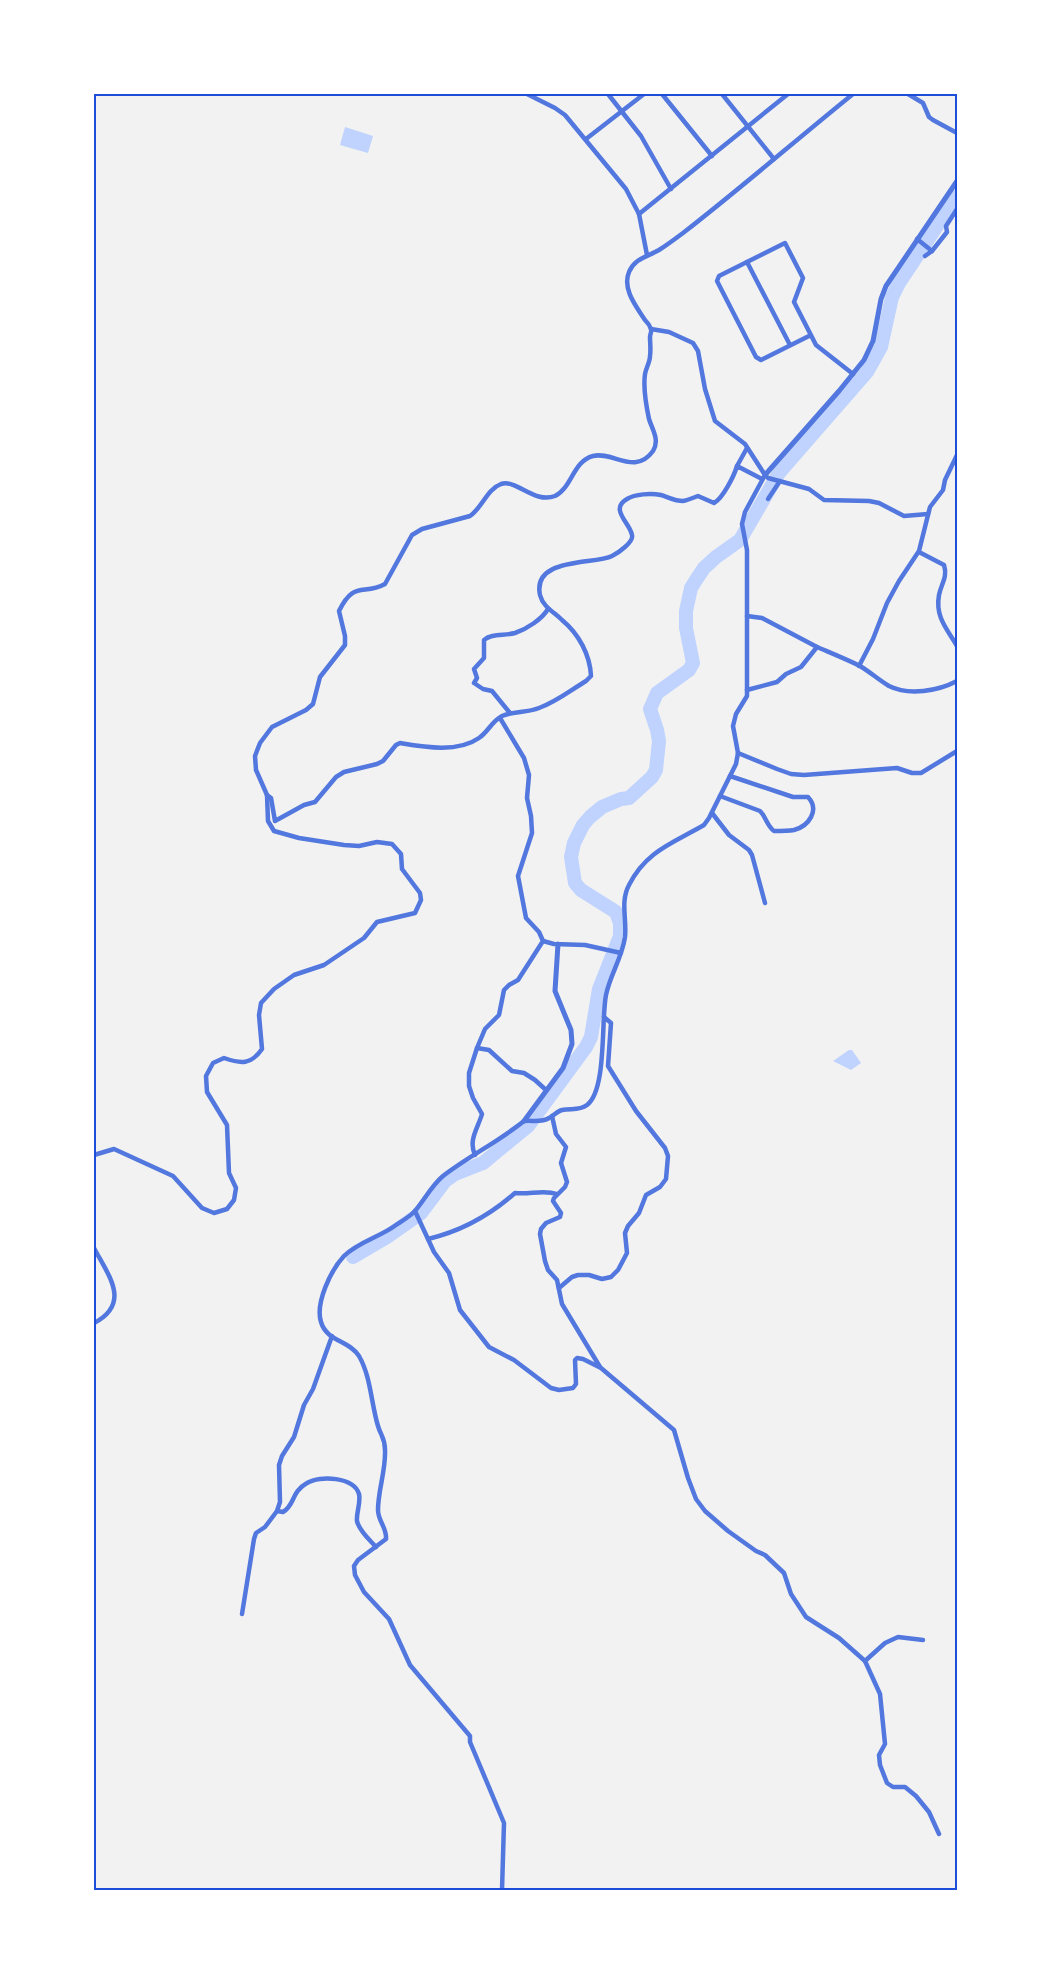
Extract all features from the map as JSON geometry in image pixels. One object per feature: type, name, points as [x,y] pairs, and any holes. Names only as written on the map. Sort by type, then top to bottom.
[{"type":"street","points":[[527,94],[541,100],[565,115],[626,189],[639,214],[647,254]]},
{"type":"street","points":[[608,94],[641,136],[670,188]]},
{"type":"street","points":[[586,139],[644,94]]},
{"type":"street","points":[[662,94],[712,156]]},
{"type":"street","points":[[722,94],[774,158]]},
{"type":"street","points":[[639,214],[788,94]]},
{"type":"street","points":[[94,1156],[114,1149],[173,1176],[202,1208],[214,1213],[227,1209],[234,1200],[236,1188],[229,1173],[227,1125],[206,1092],[206,1076],[213,1063],[224,1058],[239,1064],[255,1058],[262,1049],[259,1015],[261,1003],[274,988],[294,975],[324,965],[364,938],[377,922],[414,913],[419,906],[421,896],[402,869],[401,854],[396,846],[388,842],[377,842],[359,846],[344,845],[274,831],[268,820],[267,795],[256,770],[255,756],[260,743],[272,727],[306,710],[313,704],[320,677],[345,645],[345,636],[339,611],[345,599],[353,592],[362,588],[378,588],[385,584],[412,535],[422,529],[470,516],[494,489],[501,484],[510,484],[539,497],[555,496],[563,489],[582,462],[590,457],[601,456],[617,461],[635,462],[645,459],[653,451],[656,436],[650,420],[644,383],[650,356],[651,329],[629,292],[628,276],[634,264],[647,254],[657,252],[853,94]]},
{"type":"street","points":[[908,94],[923,103],[929,117],[957,133]]},
{"type":"street","points":[[524,1120],[540,1122],[564,1109],[582,1108],[589,1104],[596,1095],[606,994],[616,952],[625,934],[625,894],[637,870],[652,854],[704,825],[730,776],[738,753],[733,726],[736,714],[747,696],[747,550],[742,524],[745,512],[765,478],[864,360],[874,341],[881,300],[886,286],[919,240],[957,181]]},
{"type":"street","points":[[926,256],[946,232],[946,226],[957,209]]},
{"type":"street","points":[[919,240],[930,249]]},
{"type":"street","points":[[811,334],[761,360],[756,357],[717,281],[719,276],[784,243],[803,278],[794,302],[811,334],[816,345],[853,374]]},
{"type":"street","points":[[747,262],[790,345]]},
{"type":"street","points":[[651,329],[669,332],[693,343],[698,351],[705,389],[715,421],[745,444],[765,478]]},
{"type":"street","points":[[267,795],[271,798],[275,821],[304,805],[315,802],[336,777],[344,772],[383,761],[396,745],[400,743],[439,747],[472,742],[500,718],[510,713],[539,709],[586,681],[591,676],[586,652],[572,628],[548,609],[540,594],[542,580],[548,572],[568,563],[601,561],[614,555],[632,539],[632,534],[620,514],[620,506],[626,499],[639,495],[656,495],[684,500],[698,496],[714,503],[720,498],[734,476],[737,466],[748,448]]},
{"type":"street","points":[[859,666],[873,639],[884,609],[899,581],[919,552],[930,507],[943,490],[945,480],[957,455]]},
{"type":"street","points":[[737,466],[765,478],[809,489],[824,500],[869,501],[879,503],[904,516],[928,514]]},
{"type":"street","points":[[768,500],[780,482]]},
{"type":"street","points":[[919,552],[941,562],[945,568],[946,575],[939,593],[939,611],[944,628],[957,646]]},
{"type":"street","points":[[510,713],[492,690],[483,690],[474,683],[477,678],[474,668],[484,658],[484,640],[488,637],[516,632],[539,619],[548,609]]},
{"type":"street","points":[[747,616],[762,618],[817,647],[859,666],[890,686],[909,692],[935,689],[957,681]]},
{"type":"street","points":[[747,690],[777,682],[786,674],[801,667],[817,647]]},
{"type":"street","points":[[500,718],[524,758],[529,775],[527,798],[532,833],[518,876],[526,918],[539,932],[543,941]]},
{"type":"street","points":[[738,753],[791,774],[804,775],[896,768],[916,774],[921,773],[957,751]]},
{"type":"street","points":[[720,796],[760,812],[764,815],[770,829],[774,831],[795,830],[811,819],[814,813],[808,797],[793,797],[730,776]]},
{"type":"street","points":[[712,813],[729,835],[749,850],[752,855],[765,903]]},
{"type":"street","points":[[543,941],[558,944],[585,945],[616,952]]},
{"type":"street","points":[[475,1154],[472,1148],[474,1136],[482,1114],[469,1086],[469,1073],[485,1029],[498,1015],[504,990],[518,980],[543,941]]},
{"type":"street","points":[[502,1890],[504,1823],[470,1742],[470,1736],[410,1665],[389,1619],[364,1592],[355,1575],[354,1566],[358,1560],[386,1539],[386,1533],[379,1518],[378,1509],[385,1458],[384,1436],[378,1428],[367,1376],[358,1355],[350,1347],[325,1333],[320,1320],[325,1288],[332,1272],[345,1255],[416,1212],[440,1178],[502,1138],[524,1120],[563,1068],[572,1044],[571,1030],[555,991],[558,944]]},
{"type":"street","points":[[558,1288],[578,1274],[602,1279],[611,1277],[618,1270],[627,1253],[625,1233],[628,1226],[639,1213],[646,1195],[666,1180],[668,1156],[665,1148],[636,1111],[608,1066],[611,1023],[604,1017]]},
{"type":"street","points":[[477,1048],[489,1050],[512,1070],[524,1073],[546,1090]]},
{"type":"street","points":[[552,1116],[556,1134],[566,1147],[561,1163],[567,1182],[554,1201],[561,1213],[560,1217],[546,1223],[540,1234],[545,1261],[548,1270],[557,1280],[562,1304],[601,1368]]},
{"type":"street","points":[[428,1239],[450,1234],[476,1222],[515,1193],[525,1194],[550,1191],[557,1194]]},
{"type":"street","points":[[416,1212],[434,1252],[450,1274],[460,1310],[489,1348],[514,1360],[551,1388],[559,1390],[573,1388],[576,1384],[576,1360],[578,1358],[583,1359],[601,1368],[674,1430],[688,1478],[696,1499],[704,1510],[728,1531],[756,1551],[765,1555],[784,1574],[791,1594],[806,1616],[839,1638],[865,1661],[880,1694],[885,1744],[879,1755],[887,1783],[893,1787],[905,1787],[916,1796],[929,1812],[939,1834]]},
{"type":"street","points":[[94,1248],[115,1289],[114,1303],[103,1318],[94,1323]]},
{"type":"street","points":[[242,1614],[254,1539],[256,1533],[265,1527],[277,1510],[280,1502],[279,1465],[282,1456],[294,1437],[304,1405],[313,1390],[332,1336]]},
{"type":"street","points":[[277,1510],[283,1512],[288,1509],[296,1490],[309,1481],[324,1478],[346,1481],[355,1487],[359,1495],[357,1522],[376,1546]]},
{"type":"street","points":[[865,1661],[885,1643],[898,1637],[923,1640]]},
{"type":"water","points":[[345,127],[373,136],[368,153],[340,145]]},
{"type":"water","points":[[849,1050],[852,1050],[861,1063],[851,1070],[833,1061]]},
{"type":"waterway","points":[[353,1257],[387,1237],[421,1213],[445,1181],[455,1174],[483,1163],[528,1126],[586,1047],[591,1037],[599,989],[620,936],[620,923],[616,912],[581,890],[575,883],[571,857],[574,843],[583,825],[590,817],[602,807],[621,799],[629,798],[652,777],[656,770],[659,741],[650,709],[657,693],[689,670],[693,663],[686,628],[686,611],[691,588],[704,568],[740,540],[779,473],[867,372],[881,347],[892,297],[899,283],[957,196]]}]
